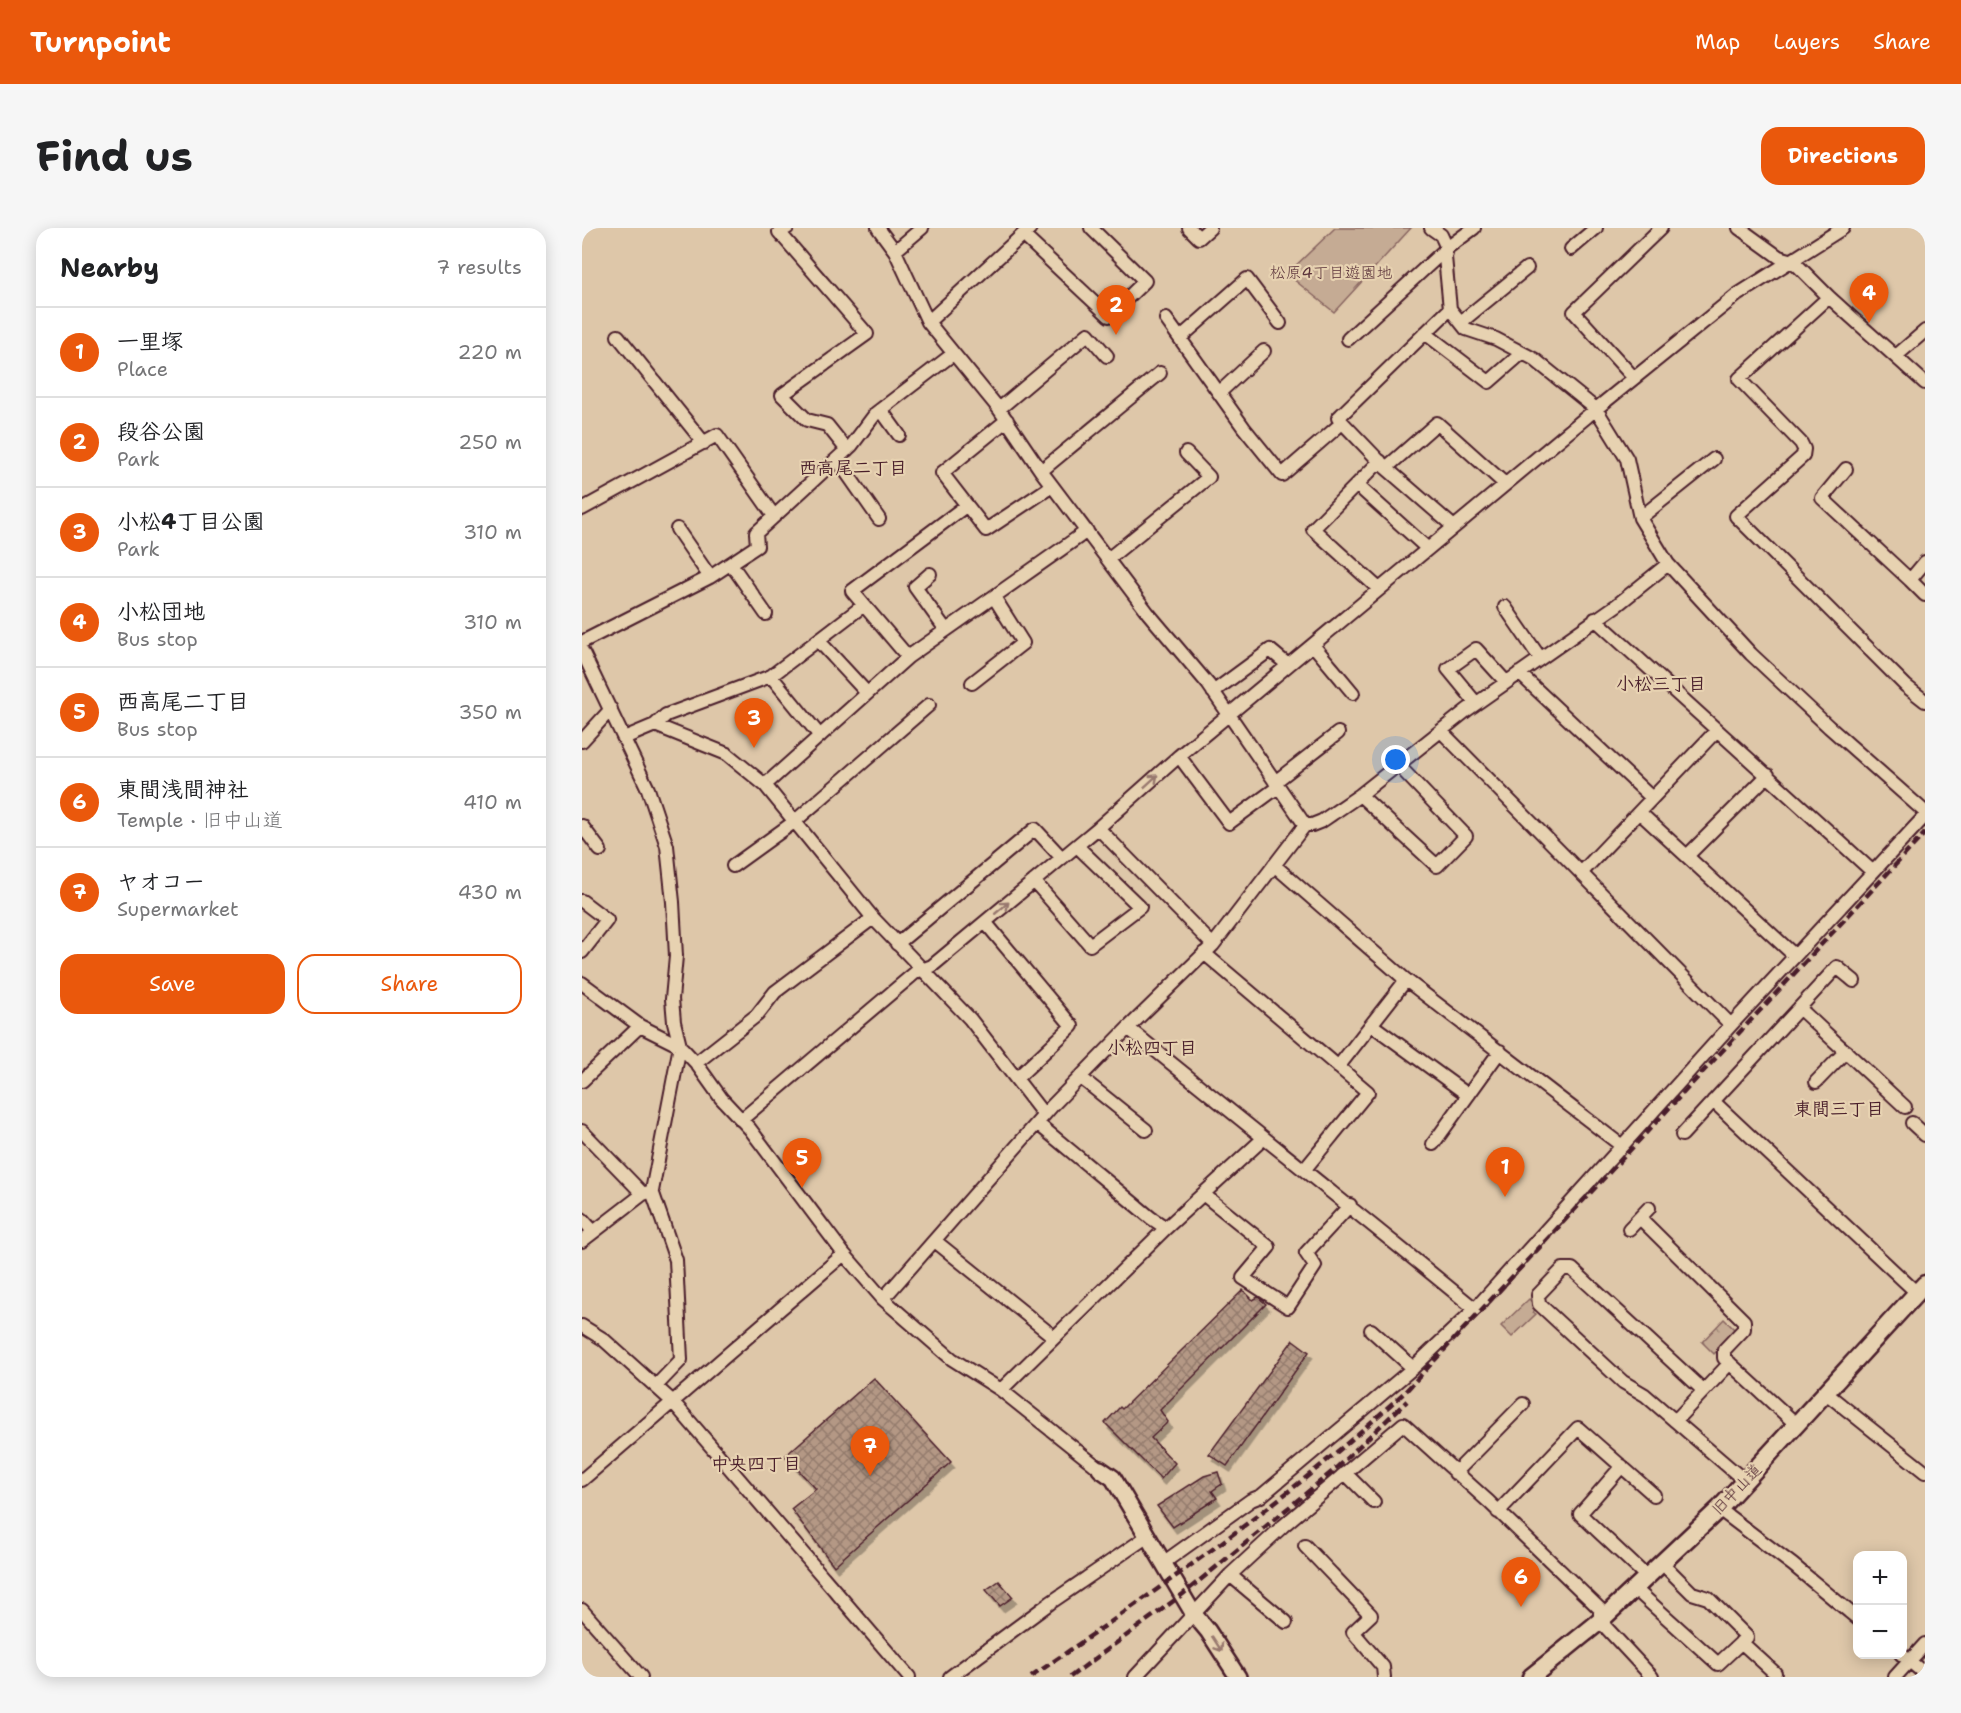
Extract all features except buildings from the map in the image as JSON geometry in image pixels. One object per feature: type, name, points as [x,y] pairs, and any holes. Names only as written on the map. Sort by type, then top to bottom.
[{"type":"main road","name":"旧中山道","points":[[1531,1677],[1600,1621],[1719,1509],[1921,1289]]},
{"type":"street","points":[[787,228],[779,232],[867,334],[782,395],[807,420],[827,425],[847,450]]},
{"type":"street","points":[[878,228],[895,251],[928,322],[999,409],[1041,471],[1148,613],[1213,692],[1305,825]]},
{"type":"street","points":[[895,251],[922,228]]},
{"type":"street","points":[[928,322],[1027,231],[1109,316],[1145,281],[1091,228]]},
{"type":"street","points":[[1189,228],[1199,238],[1210,228]]},
{"type":"street","points":[[1164,1563],[1251,1500],[1261,1496],[1413,1368],[1475,1309],[1925,814],[1751,654],[1668,564],[1640,518],[1627,459],[1596,409],[1534,359],[1496,339],[1466,329],[1450,309],[1445,257],[1447,248],[1441,236],[1431,228]]},
{"type":"street","points":[[1348,339],[1447,248],[1474,228]]},
{"type":"street","points":[[1571,249],[1596,228]]},
{"type":"street","points":[[1634,378],[1574,312],[1661,228]]},
{"type":"street","points":[[741,1120],[916,972],[932,966],[1077,846],[1179,756],[1634,378],[1737,295],[1843,228]]},
{"type":"street","points":[[1741,229],[1779,257],[1797,265],[1829,297],[1925,383]]},
{"type":"street","points":[[1461,322],[1527,268]]},
{"type":"street","points":[[1180,338],[1247,279],[1280,323]]},
{"type":"street","points":[[1829,297],[1739,379],[1801,443],[1804,449],[1803,456],[1736,516],[1906,686],[1925,701]]},
{"type":"street","points":[[1450,309],[1338,418],[1383,464],[1454,527]]},
{"type":"street","points":[[1166,319],[1244,428],[1282,475],[1342,423]]},
{"type":"street","points":[[1896,356],[1925,330]]},
{"type":"street","points":[[1425,333],[1489,382],[1522,353]]},
{"type":"street","points":[[999,409],[1088,334],[1107,356]]},
{"type":"street","points":[[618,336],[704,443]]},
{"type":"street","points":[[1219,393],[1264,351]]},
{"type":"street","points":[[582,642],[710,578],[757,546],[756,533],[847,450],[881,410],[953,354]]},
{"type":"street","points":[[1041,471],[1160,373]]},
{"type":"street","points":[[881,410],[899,435]]},
{"type":"street","points":[[1007,420],[942,473],[986,530],[1052,486]]},
{"type":"street","points":[[1379,589],[1313,529],[1357,485],[1437,423],[1505,484]]},
{"type":"street","points":[[582,509],[717,435],[774,516]]},
{"type":"street","points":[[1108,559],[1209,477],[1186,453]]},
{"type":"street","points":[[837,459],[879,519]]},
{"type":"street","points":[[1640,518],[1714,459]]},
{"type":"street","points":[[1846,469],[1822,498],[1925,595]]},
{"type":"street","points":[[1357,485],[1428,549]]},
{"type":"street","points":[[908,657],[852,591],[966,505]]},
{"type":"street","points":[[677,529],[710,578]]},
{"type":"street","points":[[765,786],[908,657],[1087,531]]},
{"type":"street","points":[[1910,580],[1925,562]]},
{"type":"street","points":[[731,564],[766,614]]},
{"type":"street","points":[[1305,825],[1322,821],[1360,795],[1476,704],[1617,605],[1668,564]]},
{"type":"street","points":[[930,574],[915,587],[946,630]]},
{"type":"street","points":[[972,683],[1023,643],[994,597]]},
{"type":"street","points":[[624,738],[655,725],[666,716],[771,676],[864,605]]},
{"type":"street","points":[[1504,607],[1540,658]]},
{"type":"street","points":[[1595,619],[1874,872]]},
{"type":"street","points":[[818,640],[867,693]]},
{"type":"street","points":[[1313,645],[1353,693]]},
{"type":"street","points":[[1476,704],[1448,669],[1476,648],[1506,682]]},
{"type":"street","points":[[1213,692],[1270,650],[1288,665]]},
{"type":"street","points":[[582,651],[648,789],[668,846],[674,902],[675,945],[672,999],[674,1022],[680,1046],[647,1192],[582,1241]]},
{"type":"street","points":[[1519,673],[1652,798]]},
{"type":"street","points":[[771,676],[820,735]]},
{"type":"street","points":[[733,866],[794,822],[929,705]]},
{"type":"street","points":[[582,741],[611,709]]},
{"type":"street","points":[[655,725],[727,754],[765,786],[873,918],[970,1019],[1017,1078],[1040,1119],[1150,1218],[1166,1228]]},
{"type":"street","points":[[1581,873],[1717,730]]},
{"type":"street","points":[[1442,731],[1731,1025]]},
{"type":"street","points":[[1179,756],[1229,823],[1338,733]]},
{"type":"street","points":[[1360,795],[1437,866],[1466,836],[1398,765]]},
{"type":"street","points":[[1687,856],[1768,775]]},
{"type":"street","points":[[1640,812],[1795,956]]},
{"type":"street","points":[[883,1299],[1040,1119],[1208,949],[1305,825]]},
{"type":"street","points":[[582,826],[600,849]]},
{"type":"street","points":[[1098,828],[1208,949],[1368,1092],[1305,1169]]},
{"type":"street","points":[[897,944],[1035,829],[1062,858]]},
{"type":"street","points":[[1034,881],[1090,945],[1140,907],[1077,846]]},
{"type":"street","points":[[1274,865],[1406,980],[1622,1146]]},
{"type":"street","points":[[582,901],[607,920],[582,952]]},
{"type":"street","points":[[696,1063],[757,1015],[775,992],[873,918]]},
{"type":"street","points":[[985,922],[1072,1026],[1017,1078]]},
{"type":"street","points":[[1682,1135],[1837,967],[1854,981]]},
{"type":"street","points":[[1338,1067],[1406,980]]},
{"type":"street","points":[[582,983],[640,1026],[680,1046],[741,1120],[844,1254],[883,1299],[952,1359],[1001,1390],[1113,1478],[1193,1613],[1208,1631],[1238,1677]]},
{"type":"street","points":[[1799,1008],[1905,1107]]},
{"type":"street","points":[[1372,1025],[1468,1095]]},
{"type":"street","points":[[582,1081],[640,1026]]},
{"type":"street","points":[[1128,1028],[1350,1205],[1475,1309]]},
{"type":"street","points":[[1433,1144],[1500,1051]]},
{"type":"street","points":[[1816,1082],[1846,1052]]},
{"type":"street","points":[[1080,1077],[1146,1130]]},
{"type":"street","points":[[1713,1101],[1921,1289]]},
{"type":"street","points":[[1912,1123],[1925,1135]]},
{"type":"street","points":[[582,1131],[647,1192],[676,1260],[681,1360],[656,1386]]},
{"type":"street","points":[[1001,1390],[1166,1228],[1264,1138]]},
{"type":"street","points":[[1203,1194],[1269,1247],[1243,1278],[1288,1307],[1315,1266],[1306,1253],[1350,1205]]},
{"type":"street","points":[[1629,1229],[1649,1208]]},
{"type":"street","points":[[1640,1218],[1744,1321],[1744,1329],[1724,1350],[1724,1358],[1797,1425]]},
{"type":"street","points":[[582,1219],[593,1231]]},
{"type":"street","points":[[935,1240],[1054,1337]]},
{"type":"street","points":[[582,1480],[844,1254]]},
{"type":"street","points":[[1703,1390],[1572,1269],[1563,1269],[1538,1295],[1539,1304],[1623,1382],[1645,1395],[1745,1481]]},
{"type":"street","points":[[582,1326],[603,1339],[674,1402],[909,1677]]},
{"type":"street","points":[[1371,1330],[1413,1368]]},
{"type":"street","points":[[1675,1421],[1730,1363]]},
{"type":"street","points":[[1826,1393],[1925,1473]]},
{"type":"street","points":[[1455,1473],[1523,1404]]},
{"type":"street","points":[[1136,1677],[1230,1575],[1283,1526],[1403,1424],[1600,1609],[1600,1621],[1652,1677]]},
{"type":"street","points":[[1498,1512],[1578,1428],[1654,1495]]},
{"type":"street","points":[[1622,1466],[1580,1514],[1718,1664],[1747,1637],[1708,1598],[1692,1593],[1662,1563]]},
{"type":"street","points":[[1345,1473],[1374,1502]]},
{"type":"street","points":[[1719,1509],[1793,1565],[1853,1616]]},
{"type":"street","points":[[950,1677],[1050,1603],[1148,1536]]},
{"type":"street","points":[[1305,1546],[1371,1615],[1353,1632],[1383,1667],[1384,1677]]},
{"type":"street","points":[[1230,1575],[1286,1622]]},
{"type":"street","points":[[582,1610],[640,1677]]},
{"type":"street","points":[[1742,1642],[1774,1673]]},
{"type":"street","points":[[1907,1657],[1925,1644]]},
{"type":"street","points":[[1895,1677],[1905,1659]]},
{"type":"street","points":[[1907,1659],[1925,1674]]},
{"type":"green space","name":"松原4丁目遊園地","points":[[1335,228],[1411,228],[1334,312],[1287,274]]},
{"type":"green space","points":[[1529,1299],[1537,1308],[1533,1312],[1536,1314],[1512,1337],[1501,1326]]},
{"type":"green space","points":[[1724,1319],[1736,1331],[1714,1354],[1702,1342]]},
{"type":"railway","points":[[1031,1677],[1254,1518],[1336,1453],[1405,1392],[1925,833]]},
{"type":"railway","points":[[1070,1677],[1183,1594],[1253,1537],[1333,1471],[1407,1401]]},
{"type":"place","name":"小松団地","points":[[1869,323]]},
{"type":"place","name":"段谷公園","points":[[1116,335]]},
{"type":"place","name":"小松4丁目公園","points":[[754,748]]},
{"type":"place","name":"西高尾二丁目","points":[[802,1188]]},
{"type":"place","name":"一里塚","points":[[1505,1197]]},
{"type":"place","name":"ヤオコー","points":[[870,1476]]},
{"type":"place","name":"東間浅間神社","points":[[1521,1607]]},
{"type":"district","name":"西高尾二丁目","points":[[853,468]]},
{"type":"district","name":"小松三丁目","points":[[1661,684]]},
{"type":"district","name":"小松四丁目","points":[[1152,1048]]},
{"type":"district","name":"東間三丁目","points":[[1839,1109]]},
{"type":"district","name":"中央四丁目","points":[[756,1464]]}]
